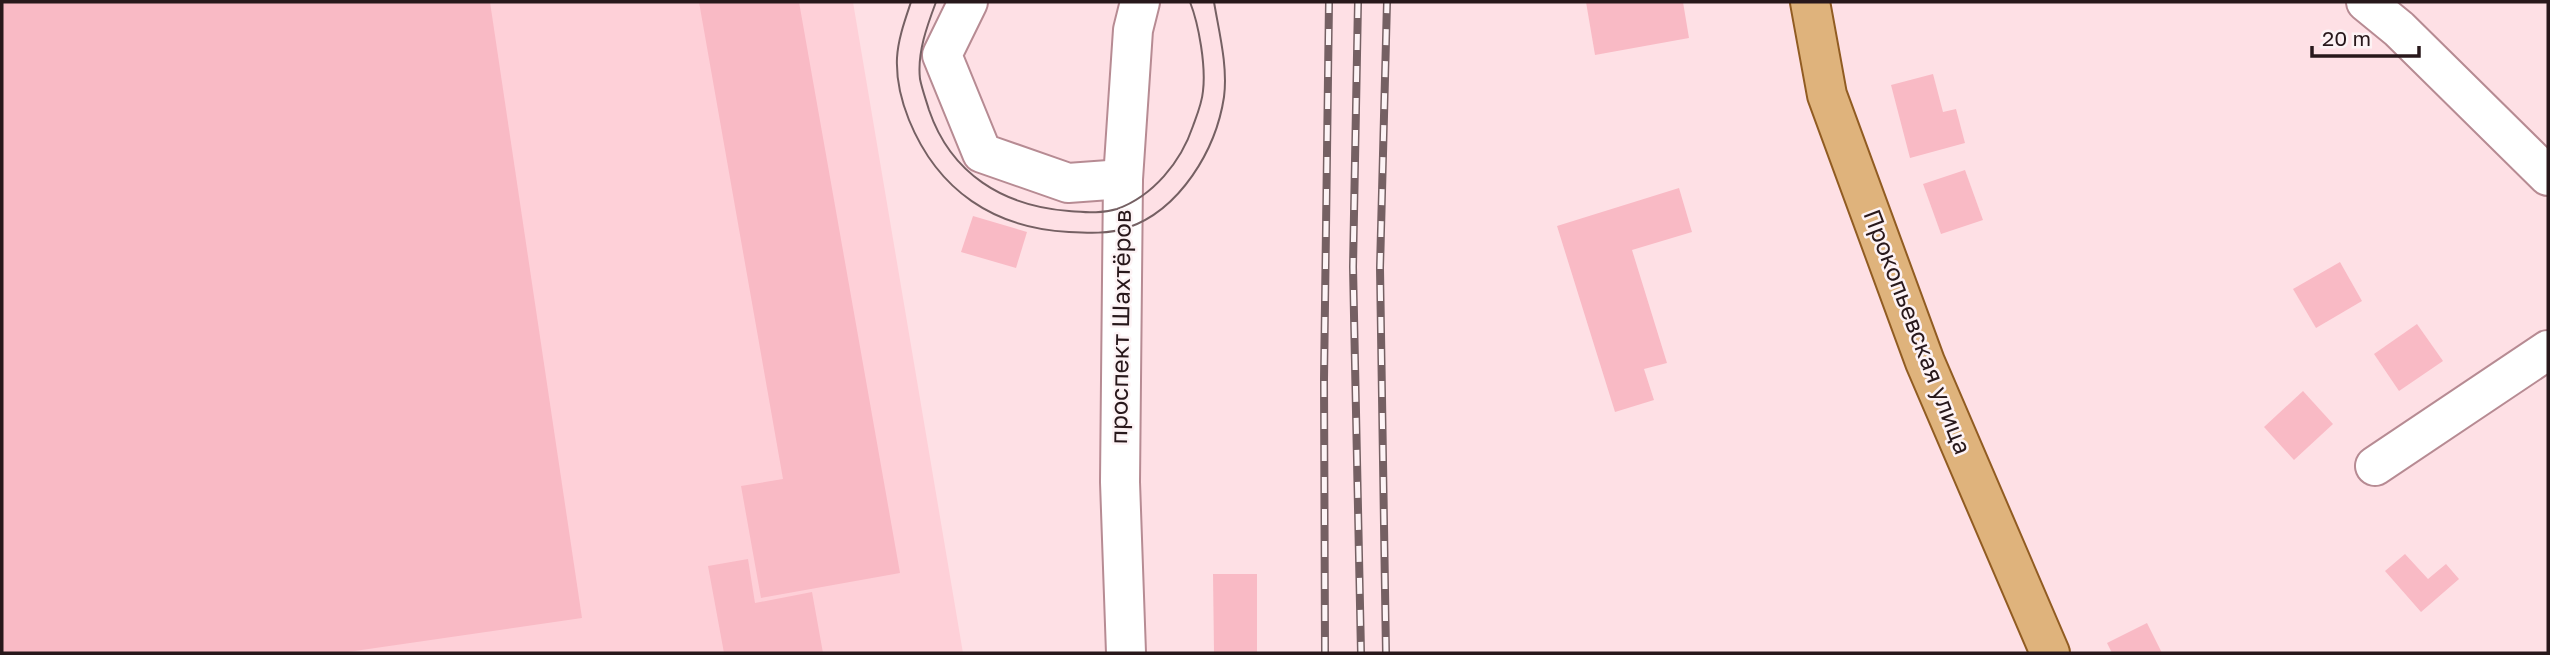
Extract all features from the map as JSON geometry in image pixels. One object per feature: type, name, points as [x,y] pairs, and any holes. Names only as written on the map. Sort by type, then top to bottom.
[{"type":"main road","name":"Прокопьевская улица","points":[[1810,2],[1826,95],[1925,362],[2050,653]]},
{"type":"street","points":[[968,2],[942,55],[982,153],[1068,183],[1123,179]]},
{"type":"street","points":[[2366,2],[2399,29],[2548,176]]},
{"type":"street","name":"проспект Шахтёров","points":[[1126,653],[1120,482],[1123,179],[1132,11]]},
{"type":"street","points":[[2375,466],[2548,350]]},
{"type":"shaded area","points":[[2,2],[853,2],[963,653],[2,653]]},
{"type":"building","points":[[2,2],[490,2],[582,618],[341,653],[2,653]]},
{"type":"building","points":[[699,2],[799,2],[900,573],[761,598],[741,486],[783,479]]},
{"type":"building","points":[[1586,2],[1683,2],[1689,38],[1595,55]]},
{"type":"building","points":[[1933,74],[1943,112],[1956,109],[1965,143],[1910,158],[1891,85]]},
{"type":"building","points":[[1965,170],[1983,220],[1941,234],[1923,184]]},
{"type":"building","points":[[1679,188],[1692,232],[1632,250],[1667,363],[1644,369],[1654,400],[1615,412],[1557,226]]},
{"type":"building","points":[[973,216],[1027,232],[1016,268],[961,252]]},
{"type":"building","points":[[2340,262],[2362,301],[2316,328],[2293,289]]},
{"type":"building","points":[[2417,324],[2443,361],[2399,391],[2374,354]]},
{"type":"building","points":[[2303,391],[2333,424],[2294,460],[2264,427]]},
{"type":"building","points":[[2405,554],[2428,579],[2446,564],[2459,579],[2421,612],[2385,571]]},
{"type":"building","points":[[748,559],[755,603],[812,592],[823,653],[724,653],[708,566]]},
{"type":"building","points":[[1213,574],[1257,574],[1257,653],[1214,653]]},
{"type":"building","points":[[2147,623],[2162,653],[2112,653],[2107,643]]},
{"type":"tram line","points":[[911,2],[899,44],[898,82],[909,120],[936,167],[953,186],[993,214],[1042,229],[1091,233],[1120,230],[1146,219],[1179,193],[1204,157],[1220,117],[1225,85],[1214,2]]},
{"type":"tram line","points":[[936,2],[926,30],[919,69],[929,110],[951,152],[982,183],[1001,194],[1045,208],[1093,212],[1117,209],[1154,187],[1173,165],[1188,139],[1200,104],[1204,81],[1201,46],[1190,2]]},
{"type":"railway","points":[[1325,653],[1324,379],[1329,2]]},
{"type":"railway","points":[[1358,2],[1353,267],[1361,653]]},
{"type":"railway","points":[[1386,653],[1380,268],[1387,2]]}]
